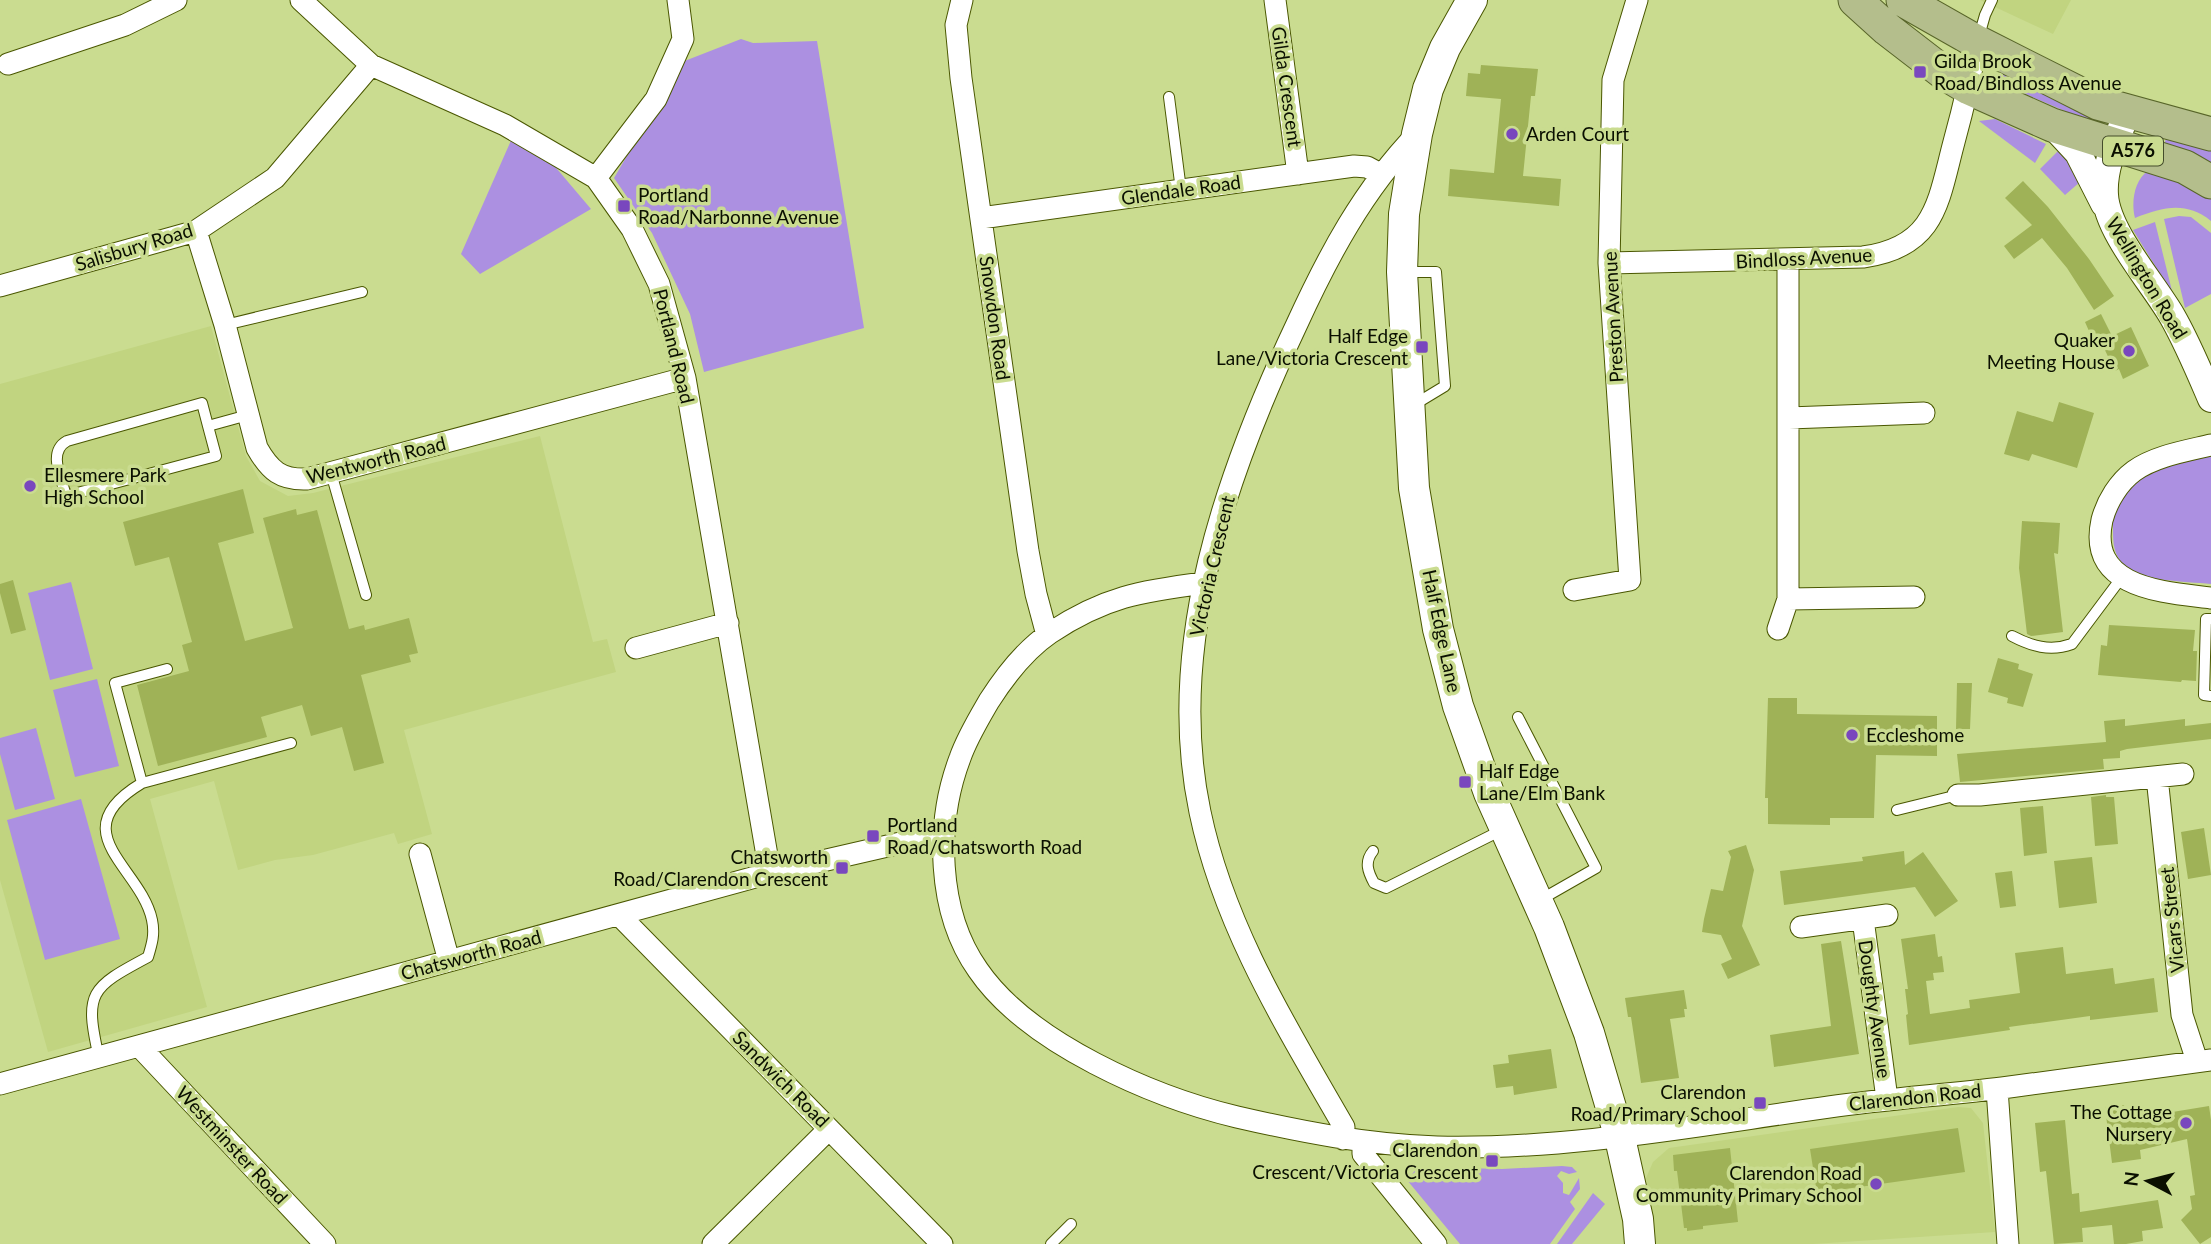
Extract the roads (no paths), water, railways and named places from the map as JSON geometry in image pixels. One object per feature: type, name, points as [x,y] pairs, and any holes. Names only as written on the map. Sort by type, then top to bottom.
[{"type":"main road","name":"Half Edge Lane","points":[[1472,0],[1433,75],[1423,104],[1404,214],[1402,272],[1414,488],[1438,629],[1458,706],[1489,793],[1538,901],[1589,1032],[1620,1138],[1638,1219],[1640,1244]]},
{"type":"main road","name":"A576","points":[[1855,0],[1887,29],[1944,73],[1969,88],[2052,125],[2185,167],[2211,181]]},
{"type":"main road","name":"A576","points":[[1903,0],[1977,42],[2098,103],[2211,134]]},
{"type":"street","points":[[8,64],[125,25],[176,0]]},
{"type":"street","name":"Portland Road","points":[[300,0],[371,65],[505,125],[596,178],[632,229],[659,284],[685,378],[770,873]]},
{"type":"street","points":[[596,178],[656,99],[682,39],[678,0]]},
{"type":"street","name":"Snowdon Road","points":[[962,0],[956,25],[957,49],[1032,573],[1047,635]]},
{"type":"street","name":"Gilda Crescent","points":[[1275,0],[1298,174]]},
{"type":"street","name":"Preston Avenue","points":[[1574,590],[1630,580],[1609,263],[1613,80],[1637,0]]},
{"type":"street","name":"Bindloss Avenue","points":[[1609,263],[1788,261],[1877,256],[1906,244],[1918,234],[1936,209],[1942,193],[1969,88],[1977,42]]},
{"type":"street","name":"Salisbury Road","points":[[0,286],[196,231],[275,178],[371,65]]},
{"type":"street","name":"Wellington Road","points":[[2127,113],[2105,182],[2106,209],[2118,233],[2173,317],[2211,399]]},
{"type":"street","points":[[2052,125],[2078,153],[2106,209]]},
{"type":"street","name":"Victoria Crescent","points":[[1417,134],[1380,174],[1354,214],[1318,278],[1274,371],[1230,488],[1205,583],[1196,625],[1191,673],[1190,727],[1192,764],[1206,838],[1239,936],[1280,1015],[1344,1127],[1436,1244]]},
{"type":"street","name":"Glendale Road","points":[[981,218],[1354,166],[1367,167],[1380,174]]},
{"type":"street","name":"Wentworth Road","points":[[196,231],[225,325],[257,448],[266,465],[294,480],[307,480],[685,378]]},
{"type":"street","points":[[1778,629],[1788,599],[1788,261]]},
{"type":"street","points":[[1789,418],[1924,413]]},
{"type":"street","points":[[2211,445],[2161,458],[2135,470],[2111,498],[2099,533],[2101,548],[2108,562],[2122,577],[2135,585],[2156,591],[2211,598]]},
{"type":"street","name":"Clarendon Road","points":[[1205,583],[1133,593],[1108,601],[1047,635],[1010,671],[968,738],[958,762],[944,833],[948,892],[954,918],[975,967],[992,988],[1036,1027],[1082,1055],[1161,1093],[1233,1116],[1353,1140],[1433,1147],[1483,1147],[1620,1138],[1678,1127],[1887,1099],[1997,1089],[2204,1060]]},
{"type":"street","points":[[1788,599],[1914,597]]},
{"type":"street","points":[[636,648],[728,623]]},
{"type":"street","points":[[1958,795],[2183,774]]},
{"type":"street","name":"Vicars Street","points":[[2157,777],[2182,1015],[2204,1060]]},
{"type":"street","name":"Chatsworth Road","points":[[0,1084],[770,873],[944,833]]},
{"type":"street","points":[[420,854],[449,961]]},
{"type":"street","name":"Sandwich Road","points":[[619,915],[942,1244]]},
{"type":"street","name":"Doughty Avenue","points":[[1801,927],[1887,915]]},
{"type":"street","name":"Doughty Avenue","points":[[1863,919],[1887,1099]]},
{"type":"street","name":"Westminster Road","points":[[139,1046],[325,1244]]},
{"type":"street","points":[[1997,1089],[2008,1244]]},
{"type":"street","points":[[713,1244],[829,1129]]},
{"type":"lane","points":[[1977,42],[1984,15],[1992,0]]},
{"type":"lane","points":[[1168,97],[1181,190]]},
{"type":"lane","points":[[225,325],[362,292]]},
{"type":"lane","points":[[202,403],[208,426],[216,456],[66,496],[56,455],[59,446],[66,441],[202,403]]},
{"type":"lane","points":[[208,426],[248,415]]},
{"type":"lane","points":[[331,473],[366,595]]},
{"type":"lane","points":[[2012,636],[2039,647],[2063,647],[2072,644],[2122,577]]},
{"type":"lane","points":[[2211,619],[2206,619],[2204,695],[2211,696]]},
{"type":"lane","points":[[142,783],[115,683],[167,669]]},
{"type":"lane","points":[[1518,717],[1596,868],[1538,901]]},
{"type":"lane","points":[[99,1058],[90,1021],[92,1002],[102,986],[118,973],[148,957],[154,938],[152,918],[142,896],[112,854],[107,822],[112,808],[125,793],[142,783],[291,743]]},
{"type":"lane","points":[[1897,810],[1958,795]]},
{"type":"lane","points":[[1373,851],[1367,863],[1368,872],[1374,883],[1386,888],[1505,829]]},
{"type":"lane","points":[[1051,1244],[1071,1224]]},
{"type":"place","name":"Gilda Brook Road/Bindloss Avenue","points":[[1920,72]]},
{"type":"place","name":"Arden Court","points":[[1512,134]]},
{"type":"place","name":"Portland Road/Narbonne Avenue","points":[[624,206]]},
{"type":"place","name":"Half Edge Lane/Victoria Crescent","points":[[1422,347]]},
{"type":"place","name":"Quaker Meeting House","points":[[2129,351]]},
{"type":"place","name":"Ellesmere Park High School","points":[[30,486]]},
{"type":"place","name":"Eccleshome","points":[[1852,735]]},
{"type":"place","name":"Half Edge Lane/Elm Bank","points":[[1465,782]]},
{"type":"place","name":"Portland Road/Chatsworth Road","points":[[873,836]]},
{"type":"place","name":"Chatsworth Road/Clarendon Crescent","points":[[842,868]]},
{"type":"place","name":"Clarendon Road/Primary School","points":[[1760,1103]]},
{"type":"place","name":"The Cottage Nursery","points":[[2186,1123]]},
{"type":"place","name":"Clarendon Crescent/Victoria Crescent","points":[[1492,1161]]},
{"type":"place","name":"Clarendon Road Community Primary School","points":[[1876,1184]]}]
